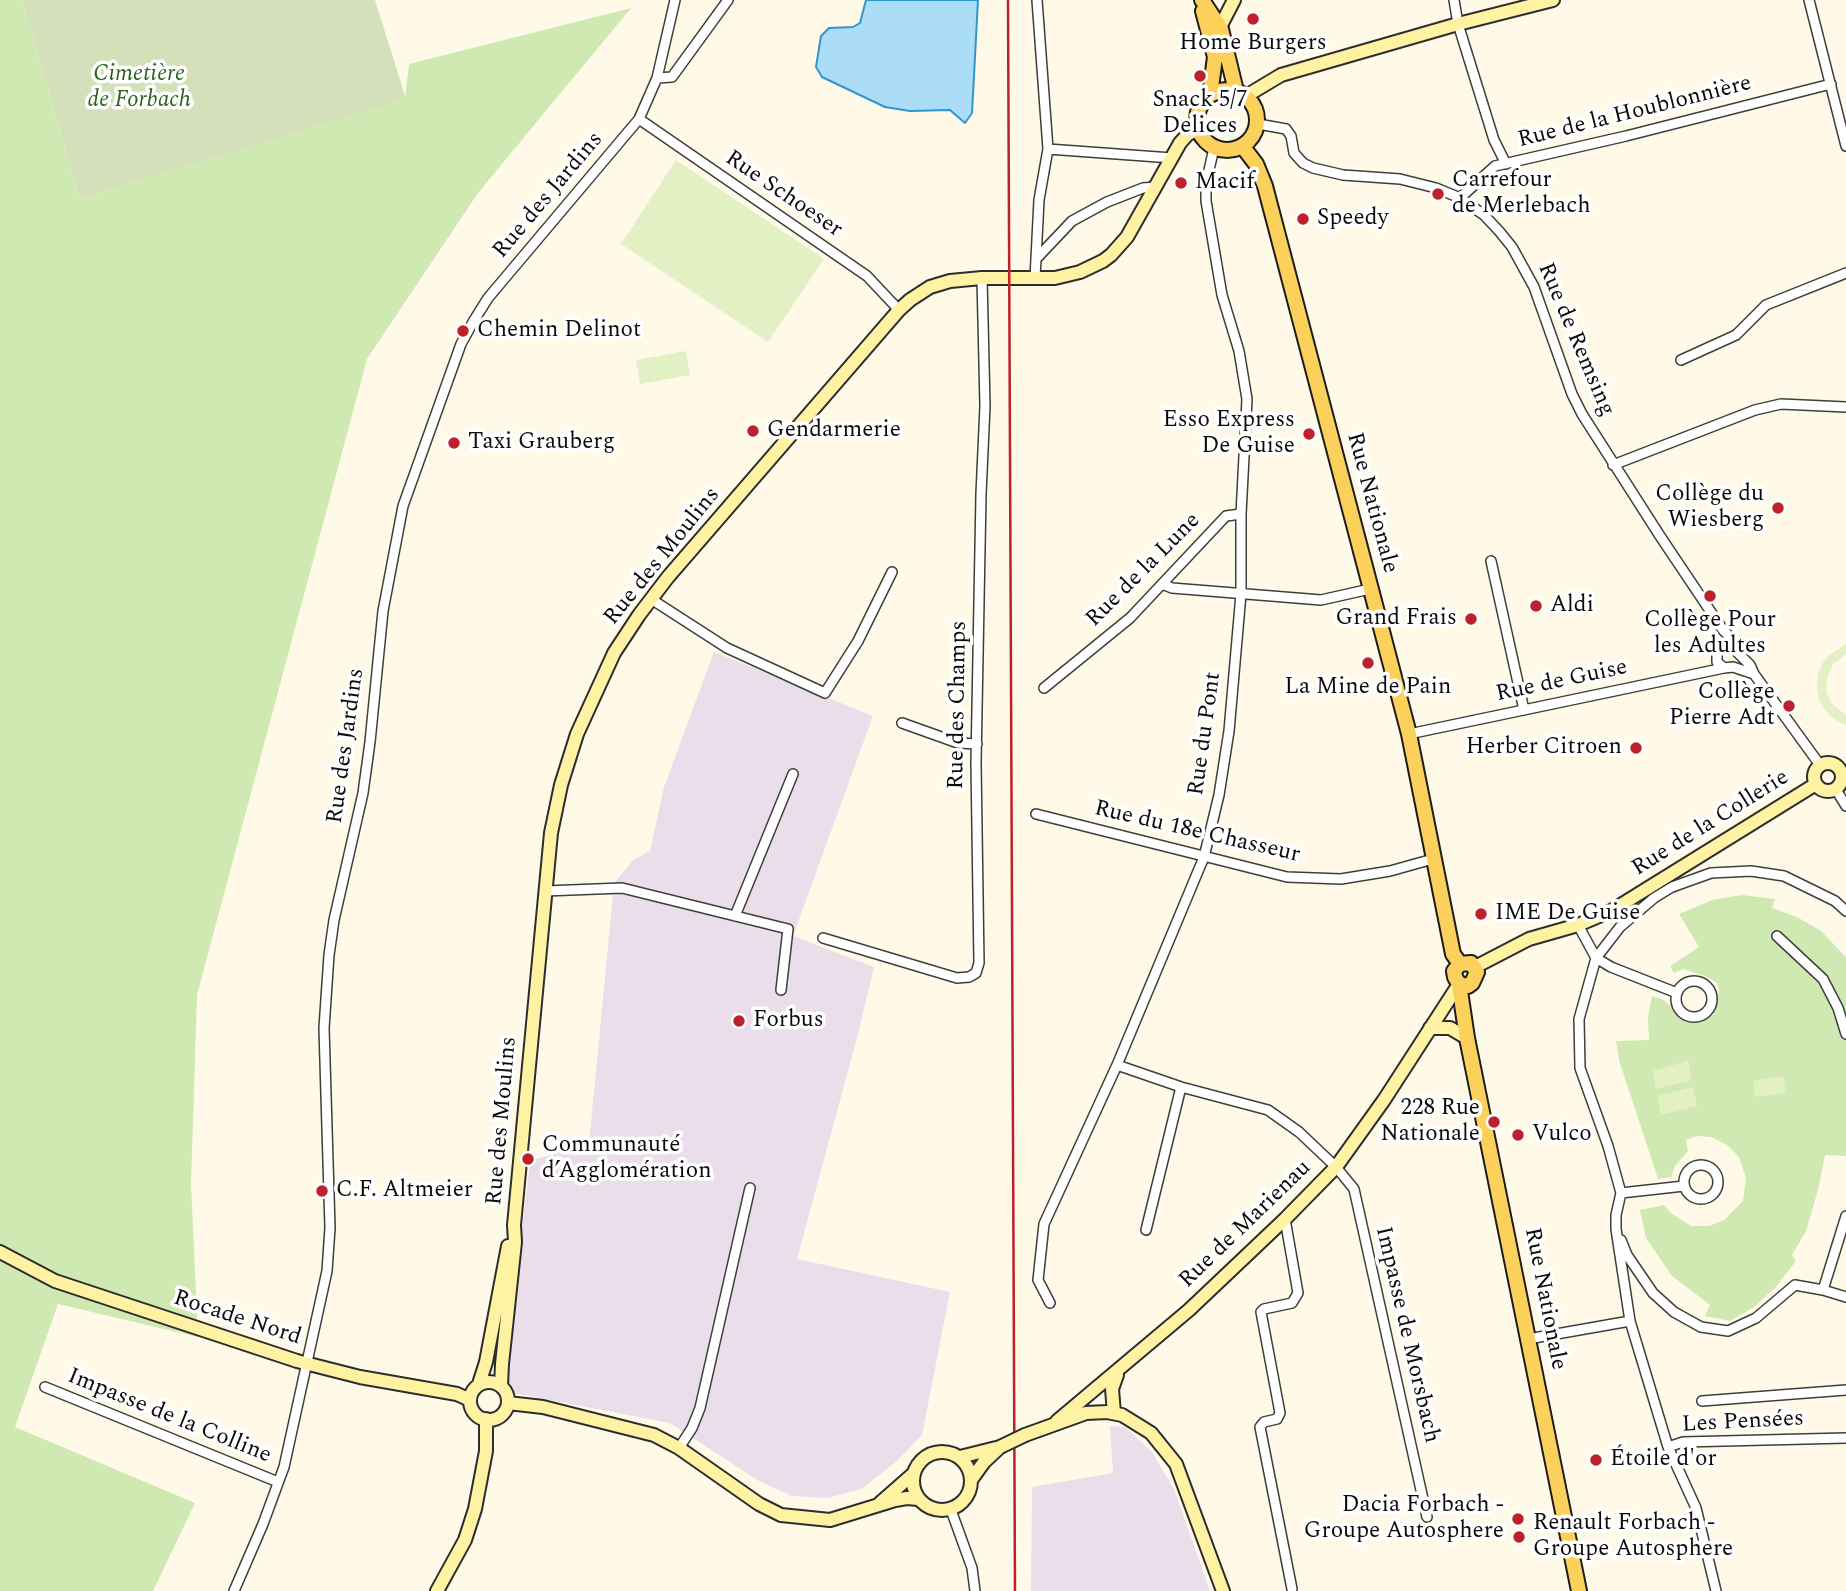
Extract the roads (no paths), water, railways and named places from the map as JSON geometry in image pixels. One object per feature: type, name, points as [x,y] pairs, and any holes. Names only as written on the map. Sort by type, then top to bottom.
[{"type":"main road","points":[[1201,0],[1220,27],[1241,93],[1256,111],[1258,124],[1243,147],[1223,151],[1204,141],[1198,130],[1196,119],[1199,108],[1210,95],[1221,90],[1241,93],[1281,75],[1458,24],[1553,0]]},
{"type":"main road","points":[[1201,0],[1215,57],[1210,95]]},
{"type":"main road","points":[[1220,27],[1234,0]]},
{"type":"main road","name":"Rue des Moulins","points":[[501,1386],[545,891],[555,810],[577,734],[614,653],[650,599],[899,310],[920,293],[940,284],[982,278],[1070,276],[1111,256],[1127,237],[1184,138],[1198,130]]},
{"type":"main road","name":"Rue Nationale","points":[[1243,147],[1256,163],[1265,186],[1409,734],[1453,954],[1460,964]]},
{"type":"main road","points":[[1830,763],[1843,767],[1841,779],[1835,788],[1825,790],[1816,784],[1814,774],[1820,765],[1830,763]]},
{"type":"main road","name":"Rue de la Collerie","points":[[1475,967],[1529,939],[1578,925],[1611,911],[1816,784]]},
{"type":"main road","points":[[1466,984],[1454,971],[1460,964],[1471,963],[1475,967]]},
{"type":"main road","name":"Rue Nationale","points":[[1475,967],[1476,978],[1466,984],[1464,1017],[1579,1591]]},
{"type":"main road","name":"Rue de Marienau","points":[[1057,1422],[1189,1310],[1336,1167],[1384,1100],[1430,1028],[1466,984]]},
{"type":"main road","points":[[1430,1028],[1450,1028],[1468,1038]]},
{"type":"main road","name":"Rue des Moulins","points":[[479,1384],[484,1373],[502,1272],[514,1225]]},
{"type":"main road","name":"Rocade Nord","points":[[0,1252],[36,1273],[65,1285],[306,1364],[360,1377],[457,1394],[470,1400]]},
{"type":"main road","points":[[1114,1413],[1112,1389],[1118,1371]]},
{"type":"main road","points":[[491,1382],[501,1386],[508,1403],[502,1414],[492,1419],[476,1415],[470,1400],[474,1388],[479,1384],[491,1382]]},
{"type":"main road","points":[[508,1403],[543,1407],[654,1435],[679,1448],[759,1504],[781,1515],[830,1520],[907,1498],[918,1499],[933,1510],[951,1510],[966,1498],[971,1480],[984,1462],[1000,1447]]},
{"type":"main road","points":[[918,1499],[912,1483],[913,1474],[917,1465],[932,1453],[942,1452],[960,1457],[1000,1447],[1057,1422],[1086,1413],[1114,1413],[1136,1422],[1151,1433],[1176,1464],[1223,1591]]},
{"type":"main road","points":[[437,1591],[466,1540],[485,1460],[486,1419]]},
{"type":"main road","points":[[960,1457],[970,1472],[971,1480]]},
{"type":"main road","points":[[877,1505],[913,1474]]},
{"type":"street","name":"Rue des Jardins","points":[[234,1591],[284,1467],[327,1271],[330,1228],[324,1028],[329,955],[334,920],[363,793],[383,611],[403,506],[461,344],[472,322],[488,298],[639,120],[656,78],[675,0]]},
{"type":"street","points":[[656,78],[672,77],[728,0]]},
{"type":"street","points":[[1035,278],[1039,200],[1048,149],[1037,0]]},
{"type":"street","points":[[1454,0],[1458,24],[1494,140],[1506,164]]},
{"type":"street","points":[[1809,0],[1846,146]]},
{"type":"street","name":"Rue de la Houblonnière","points":[[1460,198],[1495,166],[1831,84]]},
{"type":"street","name":"Rue Schoeser","points":[[639,120],[867,276],[899,310]]},
{"type":"street","name":"Rue de Remsing","points":[[1258,124],[1286,129],[1291,136],[1294,153],[1303,163],[1313,168],[1343,175],[1418,183],[1460,198],[1484,215],[1512,247],[1542,305],[1572,394],[1613,465],[1730,637],[1736,651],[1750,665],[1820,765]]},
{"type":"street","name":"Rue du Pont","points":[[1050,1303],[1038,1280],[1044,1224],[1117,1065],[1204,857],[1219,795],[1229,731],[1241,594],[1241,514],[1247,399],[1239,351],[1222,295],[1206,201],[1206,183],[1214,148]]},
{"type":"street","points":[[1048,149],[1172,158]]},
{"type":"street","points":[[1037,259],[1072,220],[1107,202],[1143,188],[1155,187]]},
{"type":"street","points":[[1681,360],[1736,335],[1766,305],[1846,273]]},
{"type":"street","name":"Rue des Champs","points":[[823,938],[957,978],[976,973],[979,963],[977,744],[985,406],[982,278]]},
{"type":"street","points":[[1613,465],[1755,410],[1781,404],[1846,407]]},
{"type":"street","name":"Rue de la Lune","points":[[1044,688],[1130,618],[1226,516],[1241,514]]},
{"type":"street","points":[[1490,561],[1524,710]]},
{"type":"street","points":[[650,599],[727,648],[825,693],[858,641],[892,572]]},
{"type":"street","points":[[1162,584],[1172,588],[1321,600],[1370,589]]},
{"type":"street","points":[[1723,630],[1722,647],[1716,657],[1719,666],[1754,674]]},
{"type":"street","points":[[1722,647],[1736,651],[1738,662],[1729,668]]},
{"type":"street","name":"Rue de Guise","points":[[1409,734],[1729,668]]},
{"type":"street","name":"Rue des Champs","points":[[902,723],[958,743],[977,744]]},
{"type":"street","points":[[735,916],[793,774]]},
{"type":"street","points":[[1835,788],[1846,806]]},
{"type":"street","name":"Rue du 18e Chasseur","points":[[1036,814],[1287,877],[1341,879],[1390,871],[1433,859]]},
{"type":"street","points":[[1668,1447],[1630,1321],[1616,1229],[1621,1193],[1608,1146],[1580,1068],[1579,1019],[1596,958],[1620,927],[1654,898],[1672,887],[1711,873],[1751,871],[1784,876],[1835,901],[1846,911]]},
{"type":"street","points":[[545,891],[622,888],[788,929],[781,990]]},
{"type":"street","points":[[1578,925],[1596,958],[1611,967],[1676,992]]},
{"type":"street","points":[[1777,936],[1823,979],[1839,1008],[1846,1034]]},
{"type":"street","points":[[1686,982],[1702,983],[1710,991],[1710,1006],[1704,1014],[1697,1017],[1688,1016],[1681,1012],[1676,1003],[1676,992],[1686,982]]},
{"type":"street","points":[[1117,1065],[1181,1087],[1268,1110],[1299,1132],[1336,1167]]},
{"type":"street","points":[[1146,1230],[1181,1087]]},
{"type":"street","name":"Impasse de Morsbach","points":[[1336,1167],[1354,1189],[1427,1517]]},
{"type":"street","points":[[1621,1193],[1684,1186]]},
{"type":"street","points":[[679,1448],[701,1408],[750,1188]]},
{"type":"street","points":[[1823,1290],[1846,1216]]},
{"type":"street","points":[[1285,1219],[1298,1293],[1292,1303],[1261,1312],[1280,1413],[1277,1419],[1264,1422],[1260,1427],[1292,1589]]},
{"type":"street","points":[[1616,1229],[1627,1255],[1653,1293],[1674,1312],[1701,1327],[1728,1331],[1756,1318],[1795,1285],[1846,1297]]},
{"type":"street","points":[[1528,1339],[1630,1321]]},
{"type":"street","name":"Impasse de la Colline","points":[[45,1387],[278,1482]]},
{"type":"street","points":[[1702,1401],[1846,1390]]},
{"type":"street","name":"Les Pensées","points":[[1716,1591],[1696,1508],[1668,1447],[1683,1442],[1846,1438]]},
{"type":"street","points":[[951,1510],[972,1569],[975,1591]]},
{"type":"water","points":[[866,0],[978,0],[972,113],[965,123],[950,110],[910,111],[885,107],[822,77],[816,67],[821,36],[829,28],[853,27],[860,23]]},
{"type":"railway","points":[[1008,0],[1015,1591]]},
{"type":"place","name":"Home Burgers","points":[[1253,19]]},
{"type":"place","name":"Snack 5/7 Delices","points":[[1200,76]]},
{"type":"place","name":"Macif","points":[[1181,183]]},
{"type":"place","name":"Carrefour de Merlebach","points":[[1438,194]]},
{"type":"place","name":"Speedy","points":[[1303,219]]},
{"type":"place","name":"Chemin Delinot","points":[[463,331]]},
{"type":"place","name":"Gendarmerie","points":[[753,431]]},
{"type":"place","name":"Esso Express De Guise","points":[[1309,434]]},
{"type":"place","name":"Taxi Grauberg","points":[[454,443]]},
{"type":"place","name":"Collège du Wiesberg","points":[[1778,508]]},
{"type":"place","name":"Collège Pour les Adultes","points":[[1710,596]]},
{"type":"place","name":"Aldi","points":[[1536,606]]},
{"type":"place","name":"Grand Frais","points":[[1471,619]]},
{"type":"place","name":"La Mine de Pain","points":[[1368,663]]},
{"type":"place","name":"Collège Pierre Adt","points":[[1789,706]]},
{"type":"place","name":"Herber Citroen","points":[[1636,748]]},
{"type":"place","name":"IME De Guise","points":[[1481,914]]},
{"type":"place","name":"Forbus","points":[[739,1021]]},
{"type":"place","name":"228 Rue Nationale","points":[[1494,1122]]},
{"type":"place","name":"Vulco","points":[[1518,1135]]},
{"type":"place","name":"Communauté d’Agglomération","points":[[528,1159]]},
{"type":"place","name":"C.F. Altmeier","points":[[322,1191]]},
{"type":"place","name":"Étoile d'or","points":[[1596,1460]]},
{"type":"place","name":"Dacia Forbach - Groupe Autosphere","points":[[1518,1519]]},
{"type":"place","name":"Renault Forbach - Groupe Autosphere","points":[[1519,1537]]},
{"type":"park label","name":"Cimetière de Forbach","points":[[139,88]]}]
